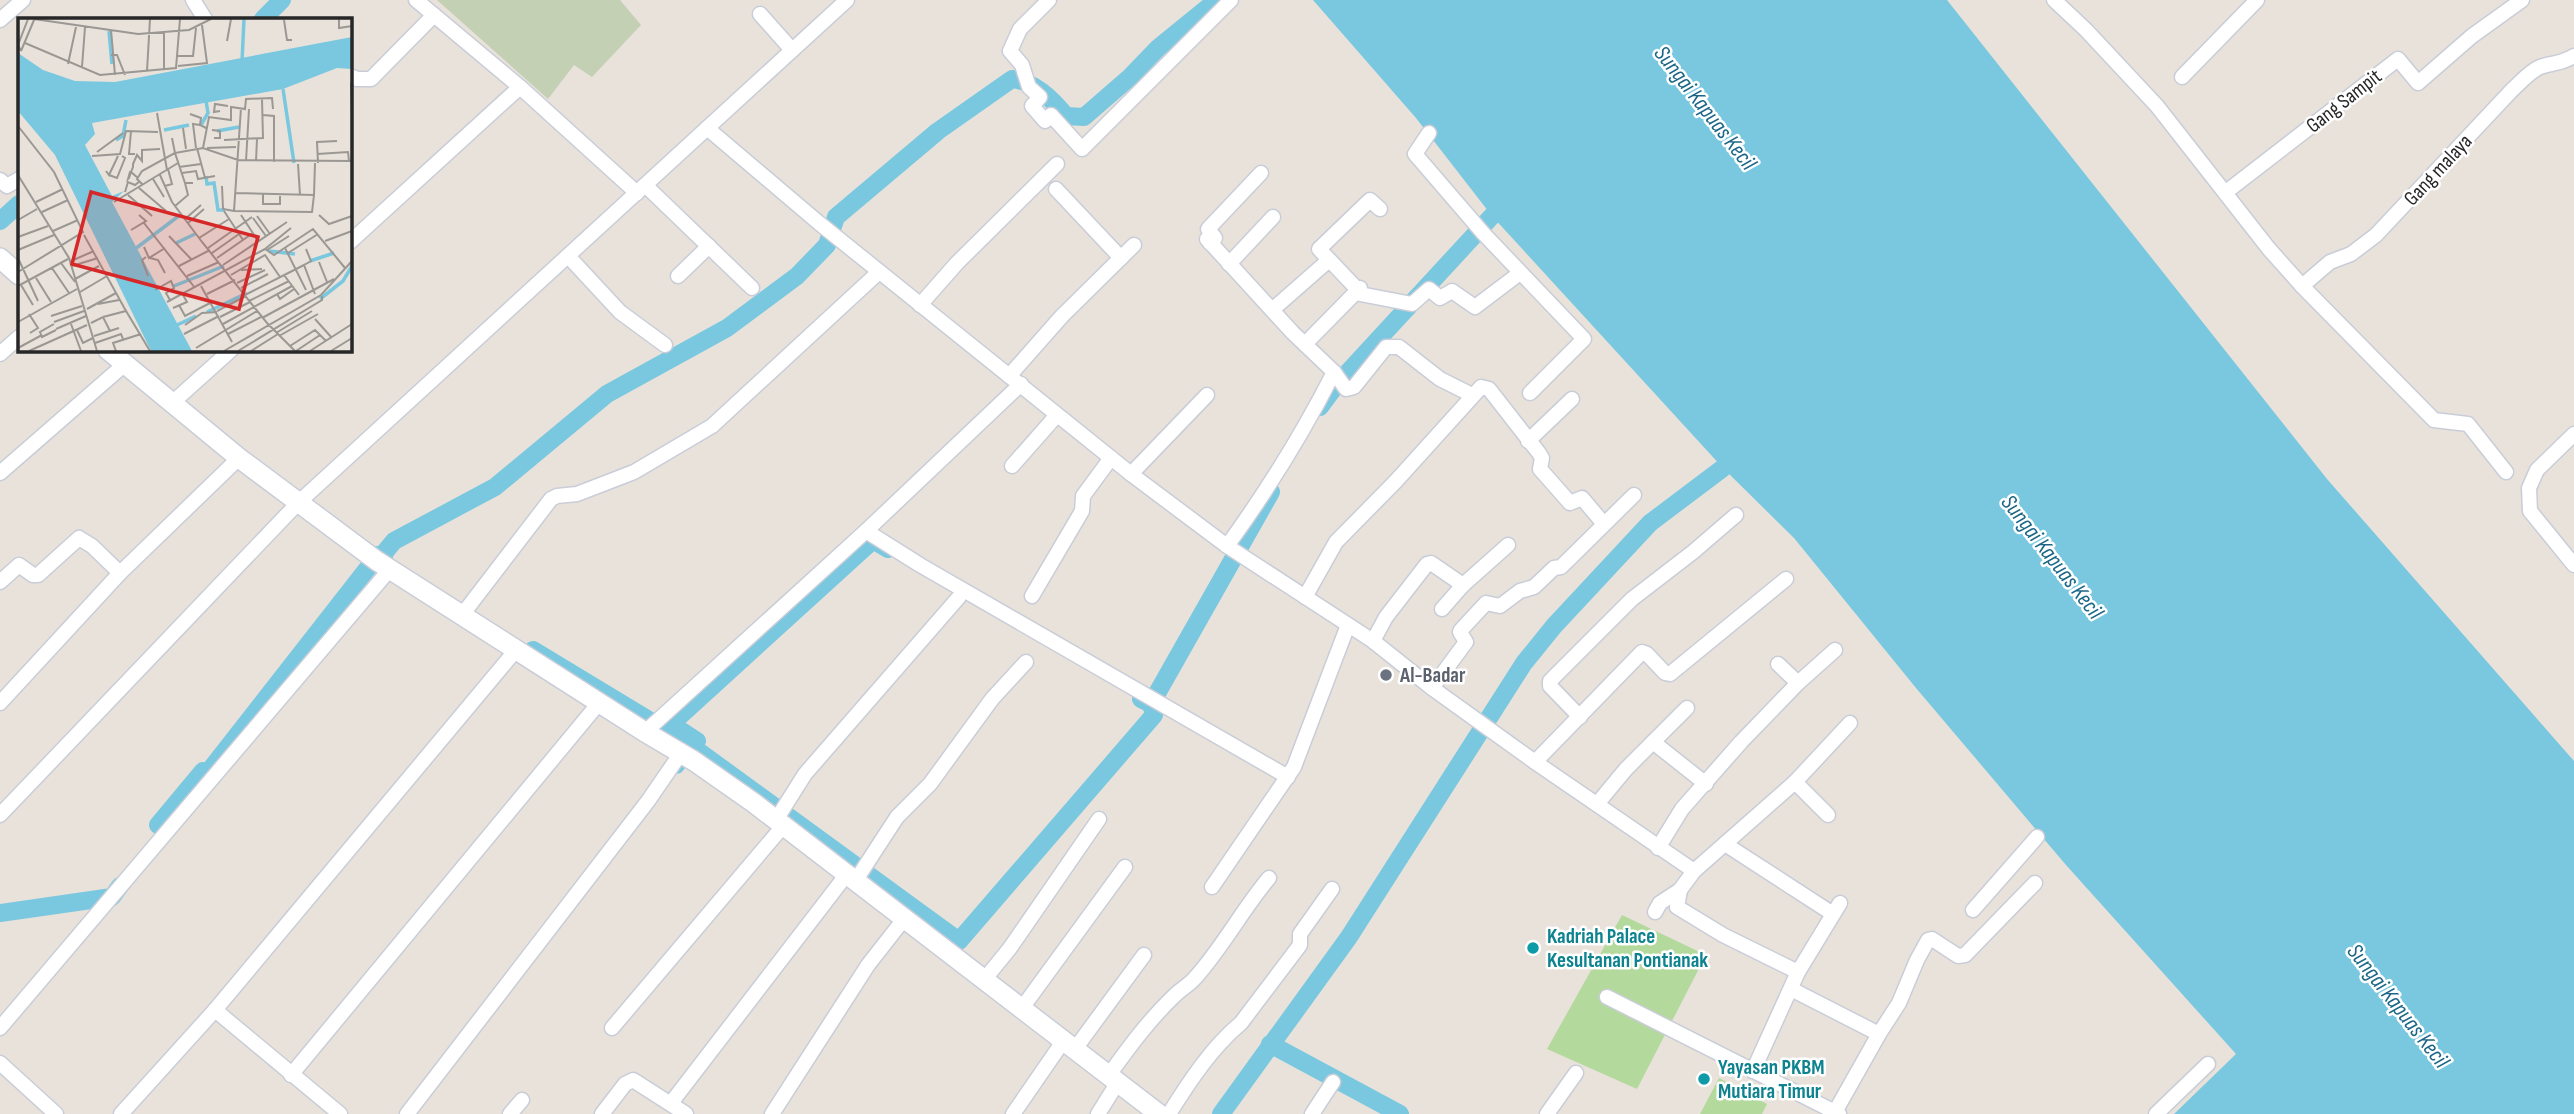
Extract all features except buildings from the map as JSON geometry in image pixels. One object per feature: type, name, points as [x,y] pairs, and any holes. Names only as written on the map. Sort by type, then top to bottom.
[{"type":"street","points":[[0,20],[23,0]]},
{"type":"street","points":[[193,0],[204,18]]},
{"type":"street","points":[[416,0],[709,246],[752,288]]},
{"type":"street","points":[[0,815],[298,503],[847,0]]},
{"type":"street","points":[[1049,0],[1020,29],[1010,51],[1022,65],[1029,87],[1040,97],[1032,106],[1045,121],[1051,115],[1082,149],[1231,0]]},
{"type":"street","points":[[2054,0],[2157,106],[2269,249],[2302,286],[2434,420],[2468,424],[2506,472]]},
{"type":"street","points":[[2182,77],[2257,0]]},
{"type":"street","name":"Gang Sampit","points":[[2225,192],[2398,59],[2418,83],[2472,36],[2522,0]]},
{"type":"street","points":[[760,14],[792,50]]},
{"type":"street","points":[[352,77],[371,79],[434,15]]},
{"type":"street","name":"Gang malaya","points":[[2302,286],[2329,262],[2351,254],[2376,235],[2512,90],[2532,73],[2540,67],[2560,64],[2574,56]]},
{"type":"street","points":[[352,240],[520,87]]},
{"type":"street","points":[[707,128],[879,272],[1131,474],[1229,547],[1373,641],[1432,688],[1535,762],[1695,871]]},
{"type":"street","points":[[1429,134],[1415,154],[1520,273],[1584,338],[1530,393]]},
{"type":"street","points":[[920,304],[957,263],[1057,164]]},
{"type":"street","points":[[1262,173],[1208,229],[1215,238],[1209,241],[1346,389],[1354,387],[1386,347],[1391,346],[1399,347],[1440,379],[1472,396]]},
{"type":"street","points":[[0,180],[7,186],[18,180]]},
{"type":"street","points":[[1056,189],[1121,258]]},
{"type":"street","points":[[1380,209],[1370,200],[1319,249],[1358,290],[1412,304],[1429,289],[1440,298],[1452,290],[1475,307],[1520,273]]},
{"type":"street","points":[[1229,264],[1273,217]]},
{"type":"street","points":[[645,732],[866,531],[1015,380],[1062,316],[1135,245]]},
{"type":"street","points":[[678,276],[709,246]]},
{"type":"street","points":[[568,256],[620,312],[665,345]]},
{"type":"street","points":[[0,258],[18,274]]},
{"type":"street","points":[[1272,310],[1329,260]]},
{"type":"street","points":[[462,615],[551,499],[577,494],[634,472],[712,426],[879,272]]},
{"type":"street","points":[[1304,344],[1358,290]]},
{"type":"street","points":[[0,354],[18,338]]},
{"type":"street","points":[[110,352],[239,458],[384,564],[598,703],[686,756],[780,822],[1160,1114]]},
{"type":"street","points":[[172,403],[228,352]]},
{"type":"street","points":[[0,473],[125,364]]},
{"type":"street","points":[[1229,547],[1311,417],[1334,373]]},
{"type":"street","points":[[1305,597],[1336,542],[1396,481],[1481,387],[1489,389],[1541,455],[1540,469],[1570,503],[1582,498],[1604,524]]},
{"type":"street","points":[[1131,474],[1207,394]]},
{"type":"street","points":[[1528,441],[1572,399]]},
{"type":"street","points":[[1012,466],[1057,415]]},
{"type":"street","points":[[2574,434],[2537,470],[2529,488],[2530,511],[2574,565]]},
{"type":"street","points":[[0,703],[121,573],[239,458]]},
{"type":"street","points":[[1032,596],[1082,511],[1083,496],[1111,458]]},
{"type":"street","points":[[1432,688],[1466,642],[1461,630],[1486,603],[1500,606],[1520,591],[1535,587],[1554,568],[1561,567],[1634,495]]},
{"type":"street","points":[[1580,717],[1550,686],[1550,681],[1632,599],[1736,515]]},
{"type":"street","points":[[866,531],[920,565],[1288,777]]},
{"type":"street","points":[[0,582],[19,565],[33,575],[38,575],[79,538],[92,546],[121,573]]},
{"type":"street","points":[[1442,609],[1463,585],[1508,545]]},
{"type":"street","points":[[1373,641],[1386,617],[1427,564],[1432,563],[1463,585]]},
{"type":"street","points":[[0,1028],[384,564]]},
{"type":"street","points":[[1535,762],[1642,652],[1665,673],[1671,674],[1786,579]]},
{"type":"street","points":[[612,1028],[780,822],[805,774],[959,597]]},
{"type":"street","points":[[1212,887],[1294,767],[1348,625]]},
{"type":"street","points":[[121,1114],[215,1010],[516,650]]},
{"type":"street","points":[[1658,848],[1682,809],[1741,742],[1798,683],[1835,650]]},
{"type":"street","points":[[671,1103],[897,817],[930,784],[992,699],[1026,662]]},
{"type":"street","points":[[1778,664],[1798,683]]},
{"type":"street","points":[[291,1075],[598,703]]},
{"type":"street","points":[[1597,804],[1626,769],[1687,708]]},
{"type":"street","points":[[1655,912],[1660,902],[1680,890],[1695,871],[1795,782],[1850,723]]},
{"type":"street","points":[[1653,742],[1706,784]]},
{"type":"street","points":[[407,1114],[648,801],[686,756]]},
{"type":"street","points":[[1795,782],[1828,816]]},
{"type":"street","points":[[984,980],[1010,948],[1099,819]]},
{"type":"street","points":[[1973,910],[2037,837]]},
{"type":"street","points":[[1725,844],[1836,909],[1798,972],[1753,1071]]},
{"type":"street","points":[[1022,1008],[1125,867]]},
{"type":"street","points":[[1098,1114],[1138,1034],[1174,995],[1194,979],[1247,903],[1269,878]]},
{"type":"street","points":[[1607,997],[1837,1113],[1879,1034],[1899,1003],[1928,940],[1932,939],[1958,956],[1965,954],[2035,883]]},
{"type":"street","points":[[1169,1114],[1187,1085],[1230,1032],[1241,1023],[1300,945],[1300,934],[1332,889]]},
{"type":"street","points":[[1680,890],[1677,907],[1723,935],[1798,972]]},
{"type":"street","points":[[772,1114],[868,965],[904,919]]},
{"type":"street","points":[[1013,1114],[1144,955]]},
{"type":"street","points":[[1791,989],[1879,1034]]},
{"type":"street","points":[[215,1010],[340,1114]]},
{"type":"street","points":[[0,1063],[56,1114]]},
{"type":"street","points":[[2156,1114],[2208,1064]]},
{"type":"street","points":[[1547,1114],[1576,1073]]},
{"type":"street","points":[[602,1114],[625,1084],[633,1080],[686,1114]]},
{"type":"street","points":[[1312,1114],[1333,1082]]},
{"type":"street","points":[[510,1114],[522,1100]]},
{"type":"green space","points":[[437,0],[620,0],[641,25],[592,77],[574,65],[548,99]]},
{"type":"green space","points":[[1622,915],[1706,955],[1637,1089],[1547,1049]]},
{"type":"green space","points":[[1719,1078],[1767,1104],[1762,1114],[1700,1114]]},
{"type":"water","name":"Sungai Kapuas Kecil","points":[[1313,0],[1947,0],[2327,479],[2574,761],[2574,1114],[2174,1114],[2236,1054],[2066,865],[1916,688],[1794,538],[1723,468],[1492,216],[1416,118]]},
{"type":"waterway","points":[[264,18],[282,0]]},
{"type":"waterway","points":[[375,564],[394,541],[495,487],[607,394],[727,328],[797,276],[827,245],[836,217],[938,131],[1012,79],[1035,87],[1049,97],[1066,116],[1084,117],[1130,77],[1158,48],[1217,0]]},
{"type":"waterway","points":[[0,221],[18,205]]},
{"type":"waterway","points":[[1320,407],[1337,384],[1492,216]]},
{"type":"waterway","points":[[1221,1114],[1349,937],[1524,663],[1554,626],[1650,523],[1723,468]]},
{"type":"waterway","points":[[1141,699],[1151,704],[1271,492]]},
{"type":"waterway","points":[[676,765],[690,745],[697,741],[671,724],[873,540],[888,549]]},
{"type":"waterway","points":[[199,784],[378,555],[384,558]]},
{"type":"waterway","points":[[533,650],[690,745],[959,941],[1154,715],[1151,704]]},
{"type":"waterway","points":[[158,825],[203,771]]},
{"type":"waterway","points":[[0,913],[112,897],[120,886]]},
{"type":"waterway","points":[[1270,1044],[1400,1114]]},
{"type":"place","name":"Al-Badar","points":[[1386,675]]},
{"type":"place","name":"Kadriah Palace Kesultanan Pontianak","points":[[1533,948]]},
{"type":"place","name":"Yayasan PKBM Mutiara Timur","points":[[1704,1079]]}]
